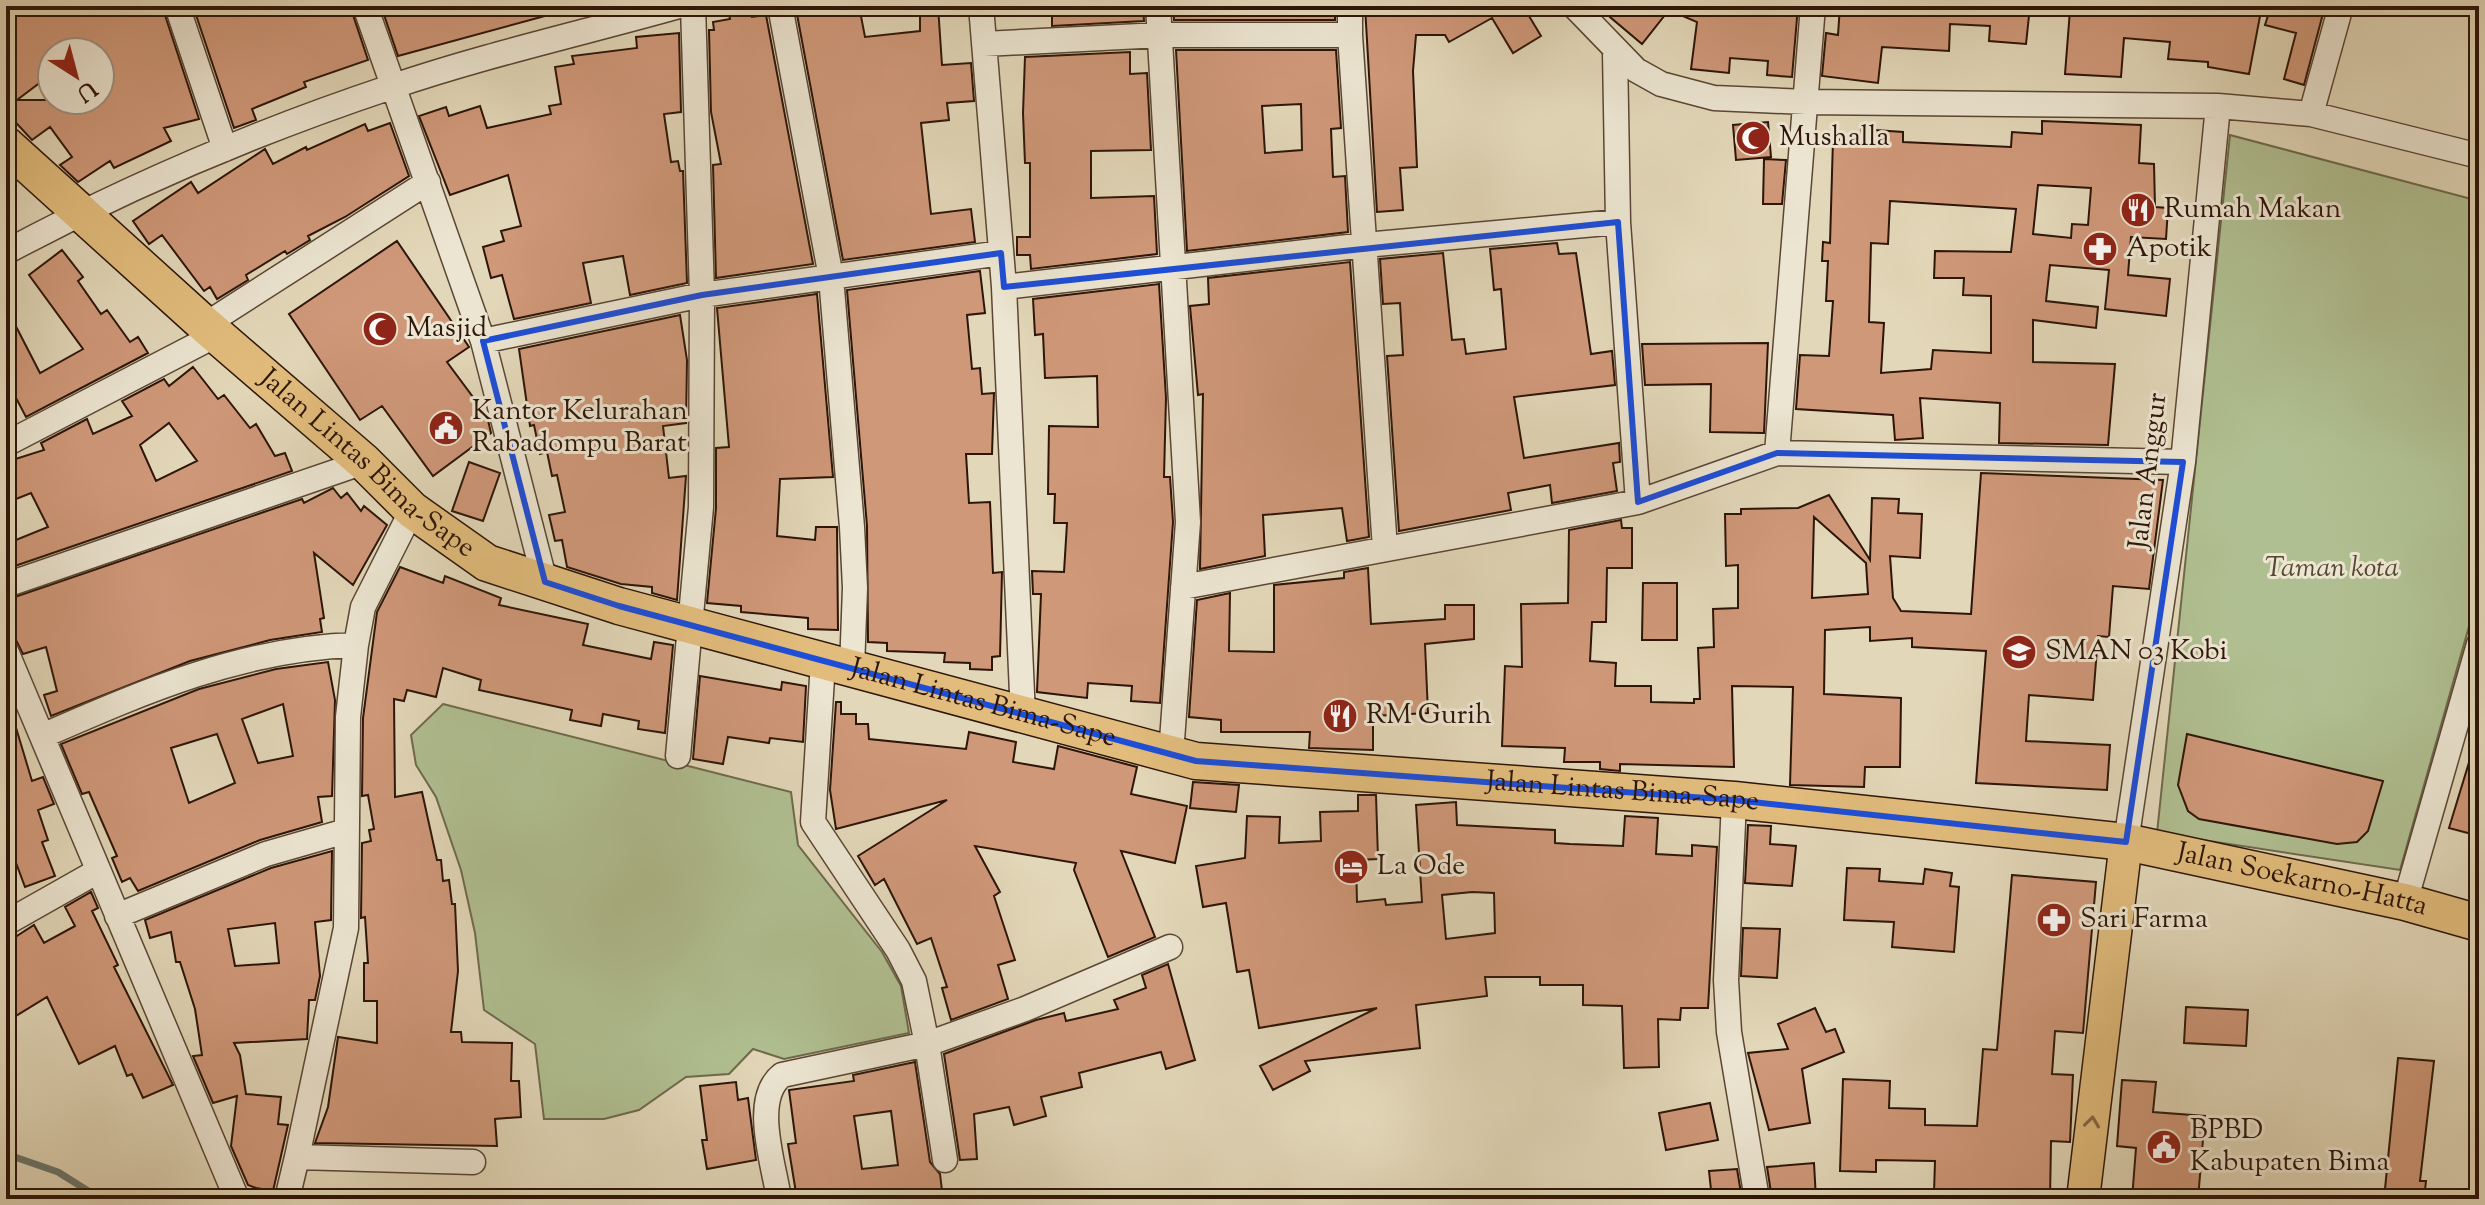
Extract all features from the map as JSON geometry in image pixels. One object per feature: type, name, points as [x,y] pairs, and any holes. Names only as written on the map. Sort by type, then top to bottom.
[{"type":"highway","name":"Jalan Lintas Bima-Sape","points":[[6,145],[210,330],[364,462],[412,510],[487,563],[692,627],[1196,761],[1734,800],[2126,842]]},
{"type":"highway","name":"Jalan Soekarno-Hatta","points":[[2126,842],[2405,902],[2479,923]]},
{"type":"main road","points":[[2083,1199],[2126,842]]},
{"type":"street","points":[[177,6],[225,149]]},
{"type":"street","points":[[365,6],[483,341],[545,582]]},
{"type":"street","points":[[6,252],[80,213],[225,149],[395,85],[596,17],[679,6]]},
{"type":"street","points":[[678,756],[701,507],[702,295],[693,6]]},
{"type":"street","points":[[780,6],[831,277],[855,588],[838,665],[813,822],[898,950],[914,981],[945,1160]]},
{"type":"street","points":[[981,6],[1004,287],[1023,716]]},
{"type":"street","points":[[1158,6],[1188,522],[1171,754]]},
{"type":"street","points":[[1350,6],[1385,549]]},
{"type":"street","points":[[1574,6],[1615,52],[1636,70],[1661,84],[1714,98],[1806,102],[2218,106],[2311,114],[2479,156]]},
{"type":"street","points":[[1777,453],[1813,6]]},
{"type":"street","points":[[2311,114],[2341,6]]},
{"type":"street","points":[[984,44],[1160,35],[1350,35]]},
{"type":"street","points":[[1615,52],[1618,222],[1638,502]]},
{"type":"street","name":"Jalan Anggur","points":[[2126,842],[2183,462],[2218,106]]},
{"type":"street","points":[[6,444],[210,330],[428,182]]},
{"type":"street","points":[[1004,287],[1365,245],[1618,222]]},
{"type":"street","points":[[483,341],[702,295],[1001,253]]},
{"type":"street","points":[[1183,587],[1638,502],[1777,453],[2183,462]]},
{"type":"street","points":[[6,585],[364,462]]},
{"type":"street","points":[[287,1199],[346,928],[348,717],[356,645],[363,607],[412,510]]},
{"type":"street","points":[[2405,902],[2479,644]]},
{"type":"street","points":[[42,736],[175,679],[307,647],[356,645]]},
{"type":"street","points":[[6,651],[237,1199]]},
{"type":"street","points":[[1734,800],[1726,980],[1729,1032],[1757,1199]]},
{"type":"street","points":[[117,916],[266,854],[346,831]]},
{"type":"street","points":[[6,923],[98,871]]},
{"type":"street","points":[[779,1199],[764,1106],[767,1090],[782,1075],[927,1044],[1025,1009],[1170,947]]},
{"type":"street","points":[[297,1157],[473,1162]]},
{"type":"highlighted area","points":[[1618,222],[1638,502],[1777,453],[2183,462],[2126,842],[1734,800],[1196,761],[619,606],[545,582],[483,341],[702,295],[1001,253],[1004,287]]},
{"type":"green space","name":"Taman kota","points":[[2230,135],[2479,201],[2479,591],[2400,870],[2157,833]]},
{"type":"green space","points":[[443,704],[791,792],[798,845],[882,952],[901,986],[909,1033],[784,1059],[753,1049],[729,1074],[686,1077],[639,1110],[604,1119],[544,1119],[535,1044],[484,1010],[475,933],[461,870],[436,797],[416,765],[411,735]]},
{"type":"building","points":[[24,6],[162,6],[199,119],[164,128],[171,141],[114,168],[110,161],[78,182],[60,165],[72,157],[50,127],[32,140],[6,112],[6,15]]},
{"type":"building","points":[[193,6],[350,6],[368,60],[304,82],[306,87],[252,109],[256,120],[234,128]]},
{"type":"building","points":[[381,6],[555,6],[556,13],[398,56]]},
{"type":"building","points":[[823,6],[825,12],[859,6],[865,37],[920,31],[920,6],[938,6],[942,65],[971,63],[974,101],[947,103],[949,120],[921,123],[931,214],[971,209],[975,242],[843,260],[796,9]]},
{"type":"building","points":[[1052,6],[1143,6],[1144,21],[1052,26]]},
{"type":"building","points":[[1173,6],[1335,6],[1335,20],[1174,20]]},
{"type":"building","points":[[1365,6],[1523,6],[1541,36],[1513,53],[1492,18],[1449,42],[1445,35],[1416,35],[1413,71],[1417,167],[1400,168],[1403,210],[1377,212]]},
{"type":"building","points":[[1619,6],[1798,6],[1792,77],[1767,75],[1768,61],[1730,58],[1729,73],[1691,69],[1697,22],[1669,10],[1642,44],[1610,17]]},
{"type":"building","points":[[1840,6],[2030,6],[2026,44],[1989,41],[1990,26],[1950,24],[1949,51],[1882,47],[1878,83],[1822,76],[1826,33],[1838,35]]},
{"type":"building","points":[[2096,6],[2126,6],[2125,11],[2180,16],[2181,6],[2234,6],[2261,11],[2249,74],[2208,67],[2208,62],[2168,59],[2170,42],[2124,38],[2121,77],[2065,74],[2070,10],[2096,12]]},
{"type":"building","points":[[2271,6],[2325,6],[2304,85],[2284,79],[2296,33],[2265,25]]},
{"type":"building","points":[[750,9],[752,17],[766,15],[813,264],[716,278],[713,165],[721,164],[711,112],[709,30],[714,30],[713,22],[730,19],[729,14]]},
{"type":"building","points":[[679,33],[681,112],[664,114],[671,162],[678,161],[680,171],[683,171],[687,283],[630,295],[623,256],[583,263],[591,303],[514,319],[502,275],[491,278],[483,247],[504,241],[501,231],[521,226],[508,175],[450,195],[419,116],[446,107],[449,116],[480,106],[487,128],[551,114],[549,106],[561,104],[555,67],[574,64],[572,56],[637,48],[636,37]]},
{"type":"building","points":[[1176,50],[1336,50],[1341,128],[1331,129],[1333,177],[1345,176],[1348,232],[1187,251]],"holes":[[[1301,104],[1302,150],[1265,153],[1262,106]]]},
{"type":"building","points":[[1130,52],[1130,74],[1147,73],[1151,150],[1091,151],[1091,198],[1154,196],[1157,254],[1031,269],[1030,255],[1017,255],[1017,237],[1030,237],[1030,163],[1025,163],[1023,113],[1025,57]]},
{"type":"building","points":[[2042,121],[2141,125],[2139,163],[2154,164],[2155,207],[2168,208],[2166,239],[2131,237],[2128,275],[2170,279],[2166,316],[2105,309],[2109,270],[2050,265],[2046,301],[2098,307],[2096,328],[2033,320],[2033,362],[2115,364],[2108,445],[1999,443],[2000,403],[1920,398],[1923,438],[1895,440],[1893,415],[1796,409],[1800,355],[1829,356],[1833,301],[1826,301],[1828,261],[1822,261],[1823,242],[1830,243],[1833,139],[1861,141],[1861,129],[1903,132],[1903,142],[2011,147],[2012,132],[2042,134]],"holes":[[[2038,185],[2091,188],[2088,225],[2072,224],[2071,238],[2033,234]],[[1890,201],[2016,209],[2011,252],[1935,251],[1934,278],[1964,278],[1963,295],[1991,296],[1991,353],[1933,350],[1931,369],[1881,373],[1884,323],[1869,322],[1871,243],[1888,244]]]},
{"type":"building","points":[[1768,122],[1771,157],[1736,160],[1733,125]]},
{"type":"building","points":[[390,123],[409,176],[345,217],[308,236],[310,240],[287,254],[285,251],[246,275],[248,280],[217,299],[210,287],[204,291],[162,235],[149,244],[133,221],[191,182],[198,193],[265,149],[273,164],[306,147],[307,150],[365,124],[368,131]]},
{"type":"building","points":[[1764,159],[1786,160],[1782,204],[1763,204]]},
{"type":"building","points":[[397,241],[469,347],[447,362],[487,416],[491,433],[433,476],[382,406],[360,420],[289,314]]},
{"type":"building","points":[[1557,243],[1559,254],[1576,253],[1591,354],[1612,351],[1615,385],[1514,397],[1524,458],[1619,443],[1620,462],[1613,463],[1617,491],[1552,503],[1550,485],[1508,493],[1511,510],[1399,531],[1387,356],[1403,355],[1400,303],[1383,304],[1380,259],[1443,253],[1452,340],[1464,339],[1466,354],[1506,349],[1501,289],[1494,290],[1490,249]]},
{"type":"building","points":[[62,250],[83,277],[78,281],[101,314],[107,310],[130,342],[138,337],[148,353],[26,417],[6,379],[6,307],[40,373],[83,349],[29,275]]},
{"type":"building","points":[[1350,262],[1369,537],[1347,541],[1342,508],[1263,515],[1265,556],[1200,569],[1203,394],[1198,395],[1190,306],[1209,304],[1208,278]]},
{"type":"building","points":[[980,271],[985,313],[967,315],[972,369],[980,368],[982,394],[994,393],[992,454],[966,454],[969,503],[990,502],[993,573],[1002,572],[1000,656],[992,657],[992,670],[970,669],[970,663],[944,662],[945,653],[887,651],[887,643],[868,642],[867,526],[847,290]]},
{"type":"building","points":[[1159,284],[1166,398],[1164,477],[1170,477],[1173,522],[1160,703],[1131,701],[1132,686],[1088,683],[1087,698],[1037,692],[1041,594],[1033,594],[1032,571],[1064,572],[1067,523],[1054,523],[1055,494],[1048,494],[1049,426],[1098,427],[1097,376],[1045,378],[1043,334],[1035,335],[1033,299]]},
{"type":"building","points":[[817,294],[833,477],[780,479],[777,536],[815,540],[816,527],[837,527],[838,630],[808,629],[808,618],[741,612],[741,606],[707,603],[716,508],[716,448],[729,447],[717,308]]},
{"type":"building","points":[[680,315],[687,360],[686,423],[663,426],[669,478],[686,476],[677,600],[652,593],[652,587],[621,584],[567,567],[562,540],[555,541],[549,515],[565,512],[557,475],[552,476],[547,452],[540,454],[534,425],[530,426],[519,349]]},
{"type":"building","points":[[1768,343],[1764,433],[1710,432],[1711,384],[1645,385],[1642,344]]},
{"type":"building","points":[[193,367],[218,399],[224,395],[250,428],[256,424],[275,456],[285,453],[292,471],[6,569],[6,544],[48,527],[31,493],[6,503],[6,462],[44,450],[41,443],[87,419],[93,434],[132,416],[122,401],[164,379],[169,386]],"holes":[[[169,423],[197,461],[156,481],[140,445]]]},
{"type":"building","points":[[469,462],[500,473],[483,521],[452,511]]},
{"type":"building","points":[[1981,473],[2163,480],[2149,589],[2113,586],[2109,637],[2098,636],[2093,700],[2029,695],[2026,741],[2110,745],[2107,790],[1976,783],[1986,651],[1912,647],[1912,638],[1870,641],[1870,627],[1825,630],[1824,694],[1901,698],[1900,767],[1865,767],[1864,787],[1790,785],[1793,687],[1732,686],[1734,767],[1620,764],[1620,771],[1600,769],[1600,762],[1564,762],[1565,748],[1502,746],[1505,666],[1522,667],[1521,604],[1568,603],[1569,530],[1621,520],[1622,528],[1632,528],[1632,568],[1607,568],[1606,622],[1592,622],[1590,661],[1616,663],[1615,686],[1651,686],[1651,702],[1694,703],[1694,699],[1700,699],[1698,648],[1714,647],[1713,609],[1738,608],[1738,565],[1726,566],[1725,514],[1741,514],[1741,509],[1798,508],[1829,495],[1870,560],[1872,498],[1899,499],[1898,513],[1922,514],[1920,558],[1890,556],[1893,598],[1901,611],[1971,614]],"holes":[[[1814,517],[1866,563],[1868,594],[1812,598]]]},
{"type":"building","points":[[333,488],[341,498],[347,493],[361,511],[364,506],[387,525],[353,585],[314,553],[324,618],[320,619],[322,632],[270,640],[190,661],[51,716],[44,695],[57,691],[46,647],[23,654],[16,640],[6,636],[6,600],[302,499],[304,503]]},
{"type":"building","points":[[400,567],[443,583],[445,576],[501,598],[499,605],[588,624],[583,645],[651,659],[654,642],[673,645],[665,733],[638,729],[639,721],[603,714],[601,726],[570,720],[572,710],[479,690],[481,680],[443,668],[436,697],[407,690],[404,701],[394,699],[395,797],[422,792],[437,860],[441,860],[443,881],[449,880],[452,904],[455,904],[458,971],[451,1032],[461,1032],[462,1042],[512,1043],[511,1081],[519,1081],[521,1117],[495,1119],[497,1146],[315,1143],[328,1107],[338,1037],[377,1043],[377,1001],[364,1001],[364,963],[368,963],[365,917],[361,918],[362,843],[371,841],[369,830],[374,829],[368,795],[362,796],[363,718],[377,612]]},
{"type":"building","points":[[1368,568],[1371,624],[1445,619],[1445,605],[1474,605],[1474,639],[1425,644],[1428,713],[1373,716],[1373,750],[1309,748],[1310,732],[1221,732],[1221,720],[1189,717],[1197,600],[1230,593],[1229,651],[1274,652],[1274,585],[1344,578],[1344,572]]},
{"type":"building","points":[[1643,583],[1677,583],[1677,640],[1642,640]]},
{"type":"building","points":[[328,662],[335,700],[332,796],[318,797],[322,822],[260,840],[138,891],[130,878],[122,882],[112,858],[117,856],[89,792],[82,794],[61,744],[199,689],[276,669]],"holes":[[[283,704],[293,756],[258,763],[242,719]],[[217,734],[235,783],[189,803],[171,748]]]},
{"type":"building","points":[[700,676],[781,690],[782,682],[806,686],[803,742],[770,738],[769,743],[728,737],[723,764],[693,759]]},
{"type":"building","points":[[836,702],[841,702],[841,714],[856,714],[856,724],[868,724],[869,739],[966,749],[969,732],[1016,742],[1013,762],[1054,769],[1058,746],[1137,767],[1131,794],[1187,806],[1175,863],[1121,851],[1155,937],[1108,957],[1074,870],[1076,863],[975,846],[1000,892],[994,896],[1015,960],[998,965],[1008,999],[951,1020],[942,988],[947,987],[931,938],[917,944],[884,879],[875,885],[858,856],[947,800],[836,829],[830,790]]},
{"type":"building","points":[[11,711],[32,781],[43,777],[54,804],[38,810],[48,840],[42,842],[55,876],[25,887],[6,836],[6,712]]},
{"type":"building","points":[[2187,734],[2383,781],[2368,831],[2357,842],[2337,844],[2199,819],[2188,811],[2178,785]]},
{"type":"building","points":[[2474,746],[2479,746],[2479,836],[2449,828]]},
{"type":"building","points":[[1193,782],[1239,785],[1236,812],[1190,808]]},
{"type":"building","points":[[1358,795],[1376,795],[1378,859],[1356,860],[1357,902],[1385,899],[1386,905],[1422,902],[1416,805],[1456,802],[1457,825],[1555,830],[1555,843],[1570,844],[1623,846],[1625,816],[1658,818],[1656,854],[1692,856],[1692,845],[1717,847],[1708,1008],[1681,1008],[1680,1020],[1658,1019],[1659,1067],[1624,1068],[1622,1006],[1583,1005],[1583,985],[1540,985],[1540,977],[1485,977],[1487,996],[1416,1005],[1420,1048],[1305,1061],[1310,1071],[1273,1090],[1260,1066],[1377,1008],[1259,1028],[1249,970],[1237,972],[1226,903],[1203,907],[1196,866],[1245,858],[1247,816],[1280,817],[1279,843],[1321,841],[1320,812],[1358,811]],"holes":[[[1494,893],[1495,933],[1446,939],[1442,895]]]},
{"type":"building","points":[[1748,825],[1771,826],[1770,844],[1796,846],[1792,886],[1745,883]]},
{"type":"building","points":[[332,851],[331,920],[315,922],[320,976],[315,1000],[309,1000],[307,1039],[234,1043],[240,1055],[246,1094],[281,1097],[278,1124],[288,1125],[273,1191],[248,1185],[231,1146],[237,1096],[213,1103],[193,1056],[202,1055],[195,1009],[180,962],[176,962],[171,932],[150,938],[145,920],[271,868]],"holes":[[[275,923],[279,963],[235,966],[228,929]]]},
{"type":"building","points":[[1847,868],[1880,869],[1879,881],[1923,884],[1925,869],[1952,873],[1950,886],[1959,887],[1954,952],[1892,947],[1894,922],[1844,920]]},
{"type":"building","points":[[2012,875],[2096,882],[2083,1033],[2055,1031],[2052,1074],[2073,1075],[2070,1142],[2051,1141],[2050,1199],[1984,1199],[1984,1194],[1934,1193],[1935,1161],[1876,1160],[1876,1172],[1840,1171],[1843,1079],[1890,1081],[1889,1108],[1925,1109],[1925,1125],[1977,1126],[1983,1049],[1997,1050]]},
{"type":"building","points":[[91,892],[98,908],[92,911],[118,965],[114,967],[173,1085],[143,1098],[132,1074],[127,1076],[115,1046],[79,1064],[47,997],[6,1022],[6,943],[34,925],[44,943],[75,926],[65,907]]},
{"type":"building","points":[[1743,928],[1780,929],[1777,978],[1741,976]]},
{"type":"building","points":[[1168,964],[1195,1060],[1166,1069],[1161,1052],[1079,1073],[1082,1087],[1041,1097],[1046,1116],[1014,1125],[1009,1107],[974,1114],[977,1159],[960,1160],[944,1054],[1036,1020],[1064,1013],[1066,1021],[1118,1009],[1114,1000],[1146,988],[1142,975]]},
{"type":"building","points":[[2186,1007],[2248,1010],[2246,1046],[2184,1043]]},
{"type":"building","points":[[1815,1008],[1826,1032],[1835,1029],[1844,1052],[1802,1069],[1810,1123],[1769,1130],[1748,1053],[1788,1049],[1778,1024]]},
{"type":"building","points":[[2398,1058],[2434,1061],[2420,1181],[2426,1181],[2424,1199],[2384,1199]]},
{"type":"building","points":[[915,1062],[930,1162],[940,1174],[943,1199],[797,1199],[788,1144],[796,1143],[789,1090],[854,1081],[853,1075]],"holes":[[[891,1111],[898,1165],[862,1169],[854,1116]]]},
{"type":"building","points":[[2122,1080],[2156,1082],[2153,1112],[2205,1116],[2198,1199],[2132,1199],[2136,1148],[2117,1146]]},
{"type":"building","points":[[736,1082],[738,1100],[748,1098],[756,1160],[707,1169],[702,1140],[707,1140],[700,1086]]},
{"type":"building","points":[[1710,1103],[1718,1140],[1666,1150],[1659,1113]]},
{"type":"building","points":[[1814,1163],[1816,1199],[1772,1199],[1767,1167]]},
{"type":"building","points":[[1737,1169],[1742,1199],[1712,1199],[1709,1171]]},
{"type":"waterway","points":[[6,1154],[58,1172],[101,1199]]},
{"type":"place","name":"Mushalla","points":[[1753,138]]},
{"type":"place","name":"Rumah Makan","points":[[2138,210]]},
{"type":"place","name":"Apotik","points":[[2100,249]]},
{"type":"place","name":"Masjid","points":[[380,329]]},
{"type":"place","name":"Kantor Kelurahan Rabadompu Barat","points":[[446,428]]},
{"type":"place","name":"SMAN 03 Kobi","points":[[2019,652]]},
{"type":"place","name":"RM Gurih","points":[[1340,716]]},
{"type":"place","name":"La Ode","points":[[1351,867]]},
{"type":"place","name":"Sari Farma","points":[[2054,920]]},
{"type":"place","name":"BPBD Kabupaten Bima","points":[[2164,1147]]}]
